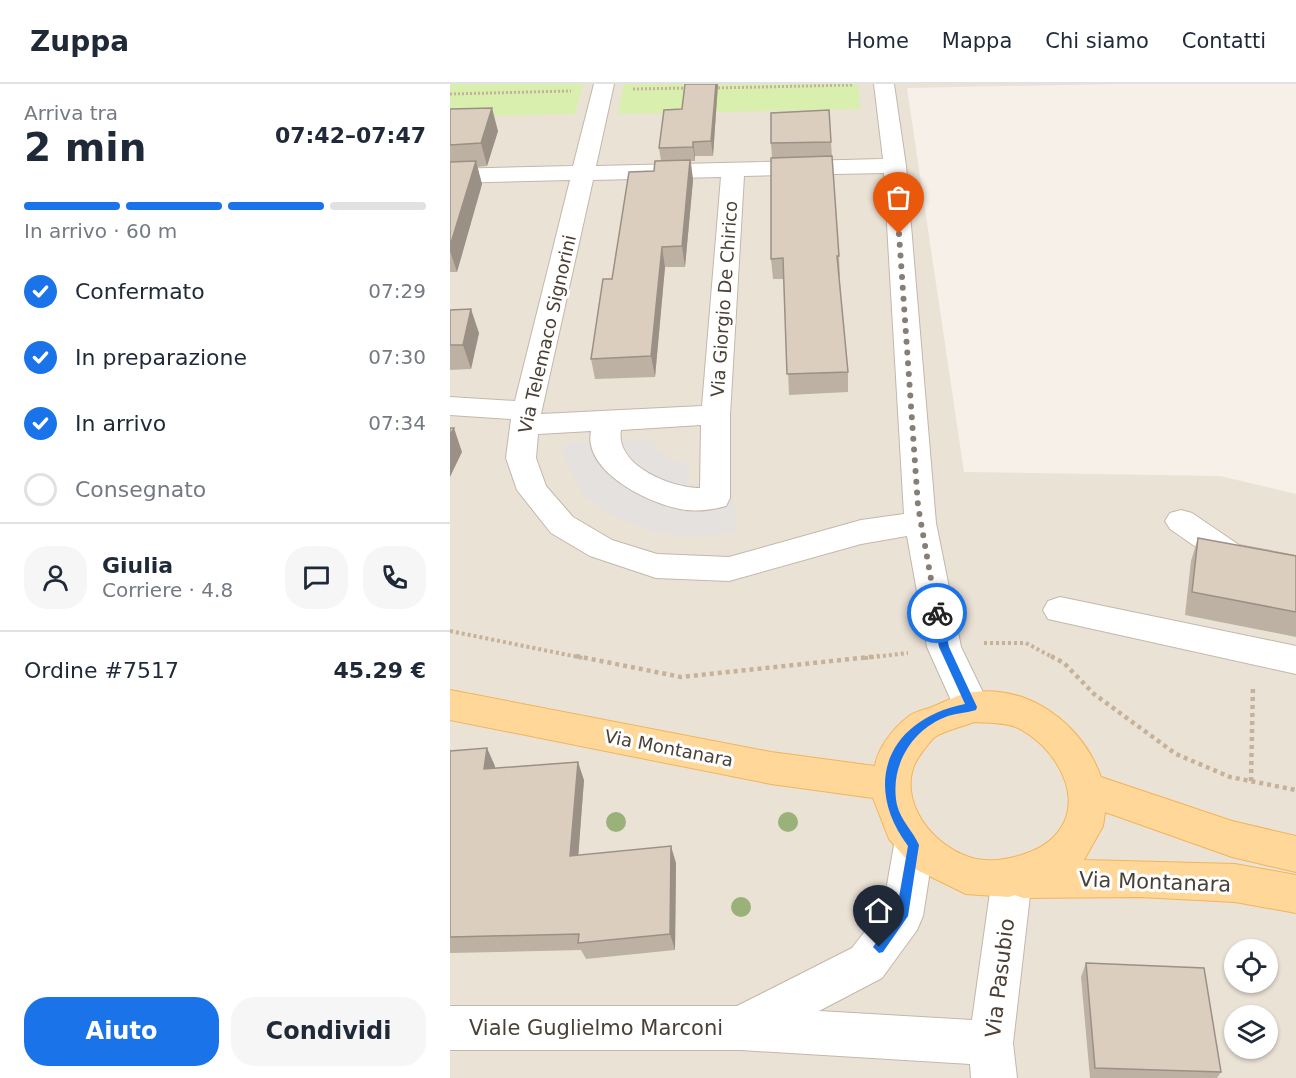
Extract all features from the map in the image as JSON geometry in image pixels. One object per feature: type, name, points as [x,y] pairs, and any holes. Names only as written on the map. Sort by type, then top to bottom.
[{"type":"main road","name":"Via Montanara","points":[[450,705],[771,768],[890,784]]},
{"type":"main road","points":[[972,707],[1004,709],[1034,719],[1059,737],[1078,761],[1087,789],[1087,813],[1078,836],[1062,855],[1040,870],[1012,878],[976,878],[942,866],[914,845],[896,816],[890,784],[894,761],[906,740],[924,724],[947,712],[972,707]]},
{"type":"main road","points":[[1087,789],[1232,839],[1296,854]]},
{"type":"main road","name":"Via Montanara","points":[[1012,878],[1140,878],[1235,883],[1296,894]]},
{"type":"street","points":[[884,84],[895,166],[920,523],[944,647],[972,707]]},
{"type":"street","name":"Via Telemaco Signorini","points":[[603,87],[526,418],[521,458],[532,490],[562,525],[601,548],[656,566],[729,569],[801,551],[861,531],[920,523]]},
{"type":"street","points":[[450,176],[895,166]]},
{"type":"street","name":"Via Giorgio De Chirico","points":[[450,406],[526,418],[608,421],[716,416],[733,170]]},
{"type":"street","points":[[608,421],[604,442],[613,461],[636,479],[682,499],[715,498],[716,416]]},
{"type":"street","points":[[1181,521],[1230,555],[1296,568]]},
{"type":"street","points":[[1060,610],[1296,660]]},
{"type":"street","name":"Viale Guglielmo Marconi","points":[[741,1028],[867,963],[902,916],[914,845]]},
{"type":"street","name":"Via Pasubio","points":[[992,1060],[1012,878]]},
{"type":"street","name":"Viale Guglielmo Marconi","points":[[450,1028],[741,1028],[992,1060]]},
{"type":"path","points":[[708,88],[884,84]]},
{"type":"path","points":[[450,94],[603,87],[696,88]]},
{"type":"path","points":[[450,631],[681,677],[944,647],[1026,643],[1064,663],[1094,694],[1176,754],[1230,777],[1296,790]]},
{"type":"path","points":[[1251,781],[1253,682]]},
{"type":"shaded area","points":[[450,84],[1115,84],[907,88],[964,472],[1220,476],[1296,494],[1296,1078],[450,1078]]},
{"type":"shaded area","points":[[650,440],[657,450],[676,462],[690,464],[687,484],[731,484],[737,533],[682,536],[651,531],[614,517],[585,496],[562,454],[565,443]]},
{"type":"green space","points":[[450,84],[583,84],[575,114],[450,117]]},
{"type":"green space","points":[[624,84],[858,84],[860,109],[618,114]]},
{"type":"building","points":[[685,84],[716,84],[711,141],[693,142],[693,147],[659,148],[664,110],[682,109]]},
{"type":"building","points":[[492,108],[481,143],[450,145],[450,109]]},
{"type":"building","points":[[829,110],[831,142],[771,143],[771,113]]},
{"type":"building","points":[[832,156],[839,256],[837,256],[848,372],[787,374],[783,258],[771,259],[771,158]]},
{"type":"building","points":[[690,160],[682,246],[662,247],[651,356],[591,359],[603,279],[612,279],[629,172],[654,171],[655,161]]},
{"type":"building","points":[[476,161],[450,246],[450,162]]},
{"type":"building","points":[[471,309],[463,345],[450,345],[450,310]]},
{"type":"building","points":[[1198,538],[1296,556],[1296,612],[1192,592]]},
{"type":"building","points":[[487,748],[484,769],[578,762],[570,856],[671,846],[670,934],[578,943],[579,934],[450,937],[450,751]]},
{"type":"building","points":[[1086,963],[1204,968],[1221,1072],[1095,1068]]},
{"type":"way so far","points":[[899,234],[918,506],[937,613]]},
{"type":"route","points":[[879,947],[902,916],[914,845],[900,826],[891,806],[890,784],[894,761],[906,740],[924,724],[947,712],[972,707],[944,647],[937,613]]}]
